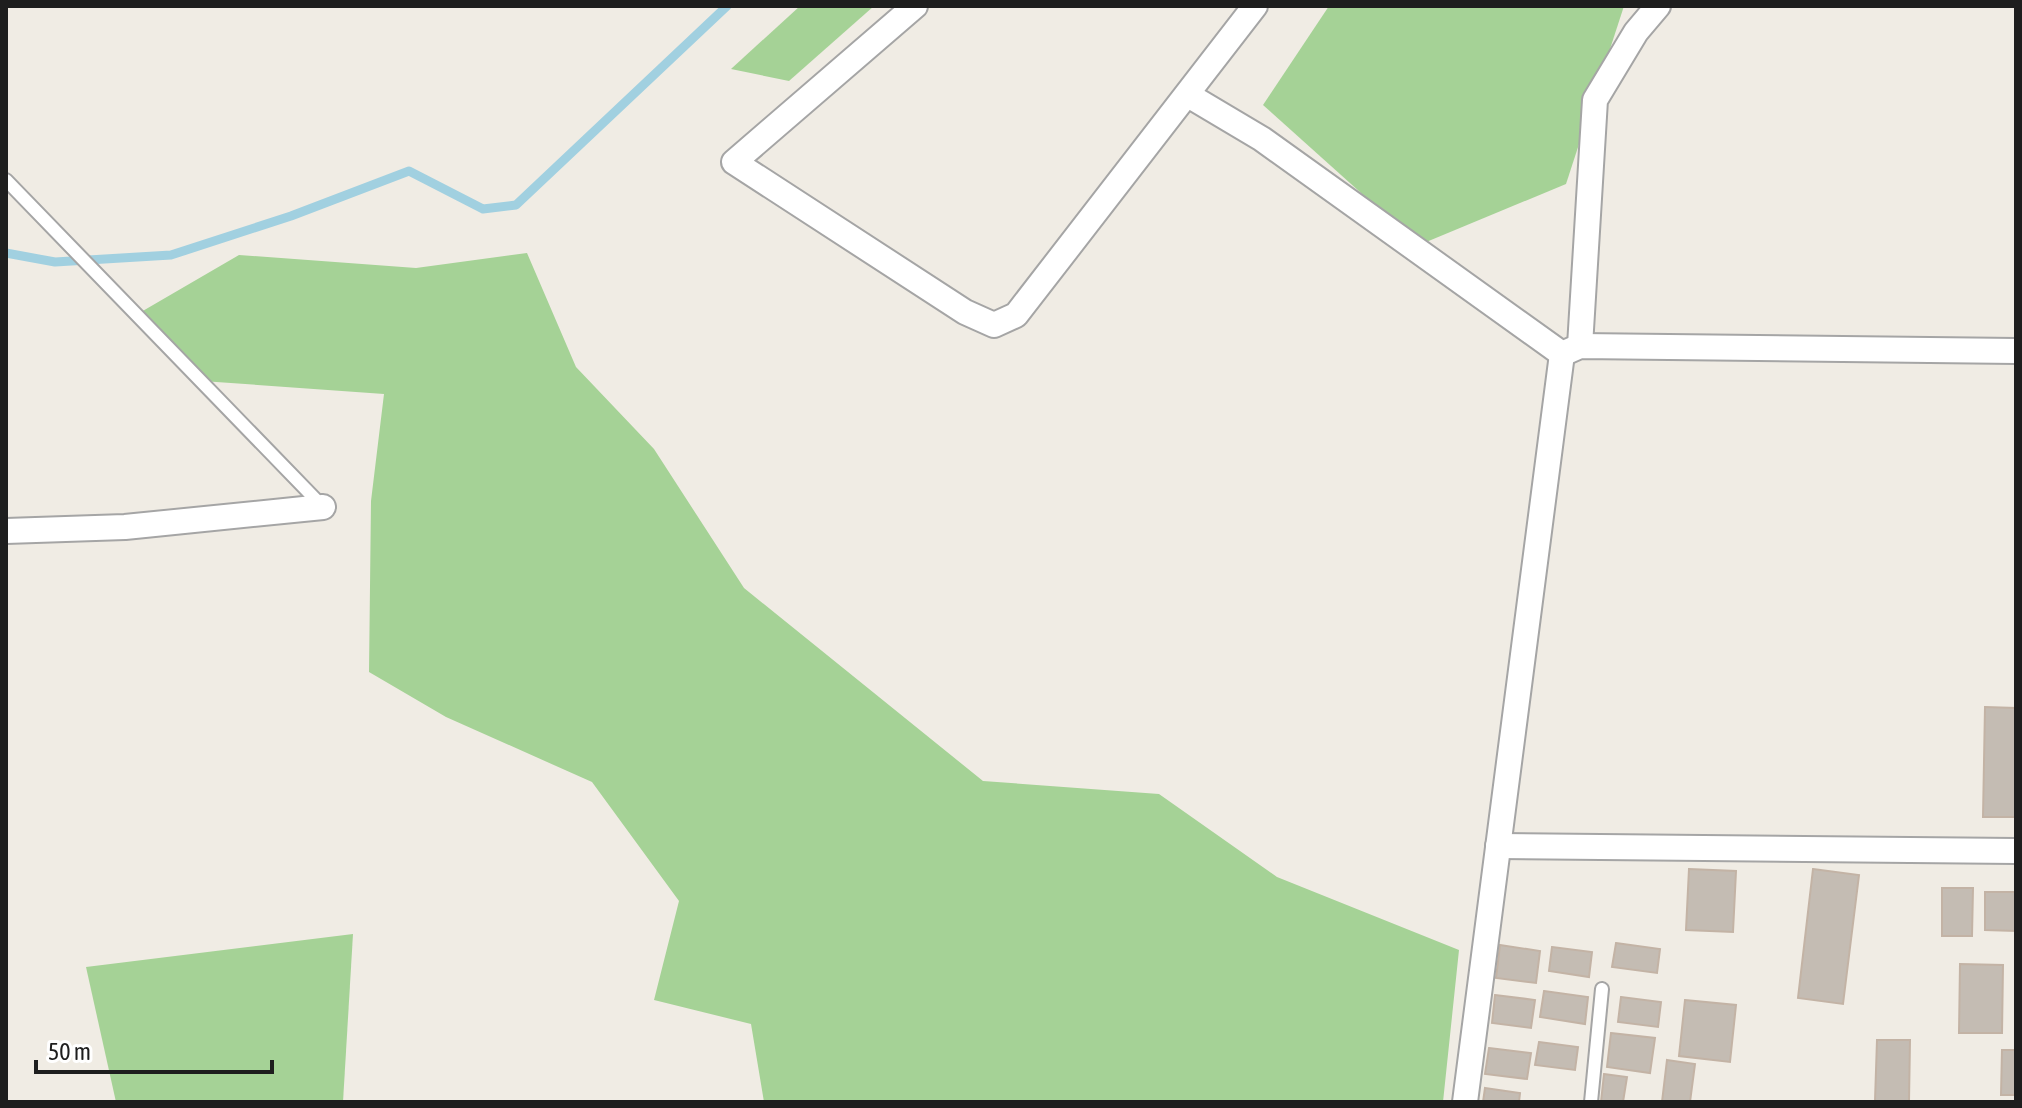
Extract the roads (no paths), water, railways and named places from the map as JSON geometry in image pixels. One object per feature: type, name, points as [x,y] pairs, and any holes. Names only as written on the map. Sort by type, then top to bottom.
[{"type":"street","points":[[915,6],[734,162],[965,312],[994,325],[1016,315],[1255,6]]},
{"type":"street","points":[[1465,1102],[1498,846],[1571,350],[1595,100],[1636,32],[1658,6]]},
{"type":"street","points":[[1188,95],[1262,139],[1571,350],[2016,351]]},
{"type":"street","points":[[6,531],[125,527],[323,507]]},
{"type":"street","points":[[1498,846],[2016,851]]},
{"type":"lane","points":[[6,180],[323,507]]},
{"type":"lane","points":[[1591,1102],[1602,989]]},
{"type":"waterway","points":[[6,253],[55,262],[171,255],[291,216],[409,171],[483,209],[516,205],[727,6]]}]
